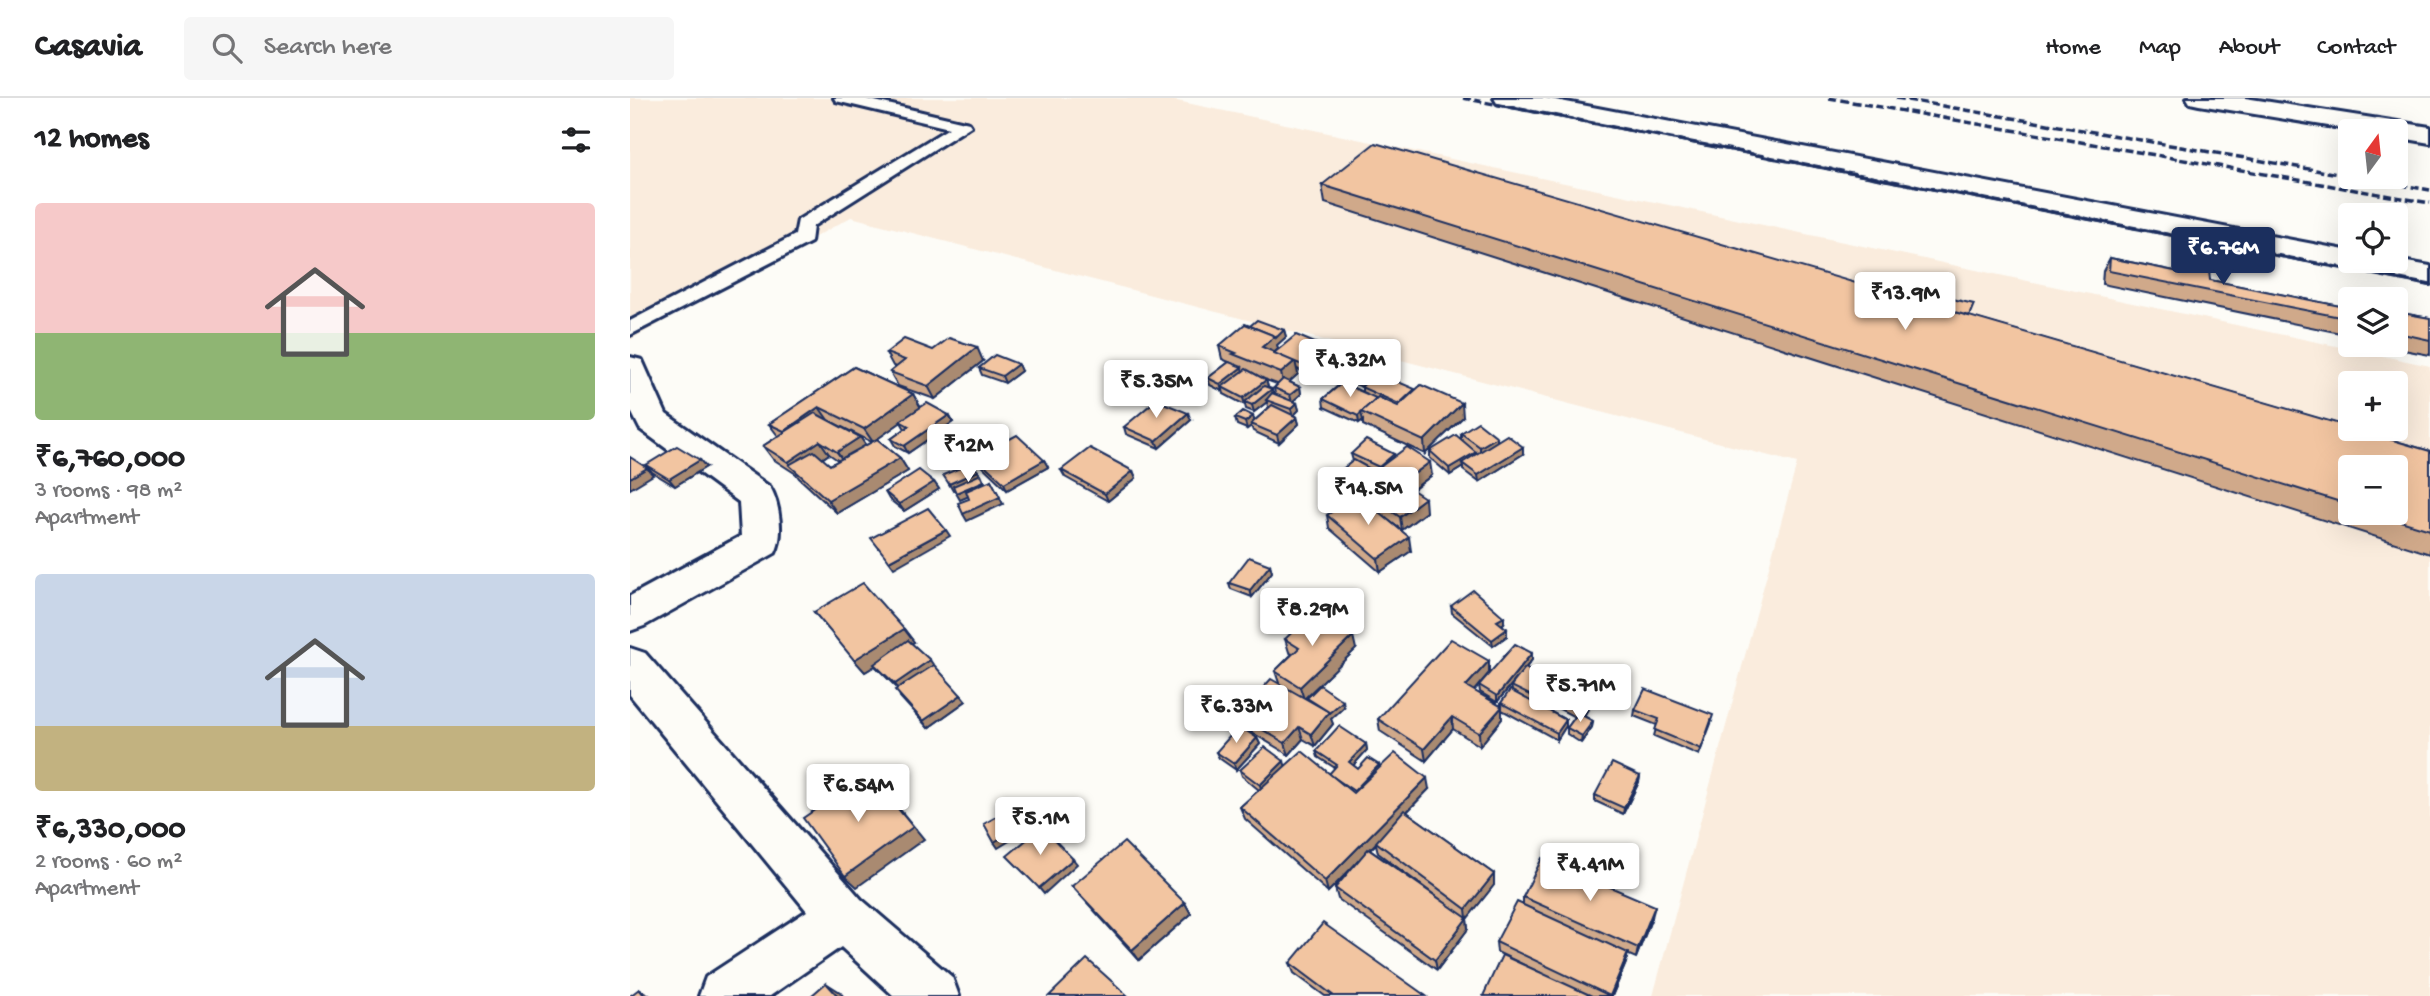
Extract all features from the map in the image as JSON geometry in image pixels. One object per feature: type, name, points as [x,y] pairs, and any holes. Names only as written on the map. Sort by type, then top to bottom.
[{"type":"street","points":[[1506,98],[2338,258]]},
{"type":"street","points":[[2199,98],[2301,103],[2430,118]]},
{"type":"street","points":[[2301,103],[2430,135]]},
{"type":"street","points":[[2408,271],[2430,275]]},
{"type":"street","points":[[630,368],[652,421],[757,496],[761,543],[630,615]]},
{"type":"street","points":[[630,665],[843,916],[933,996]]},
{"type":"street","points":[[726,996],[843,916]]},
{"type":"lane","points":[[630,330],[804,238],[804,224],[962,126],[842,98]]},
{"type":"shaded area","points":[[630,98],[1163,98],[2338,347],[2338,357],[2387,357],[2430,366],[2430,996],[1653,996],[1797,463],[851,217],[630,340]]},
{"type":"building","points":[[1375,143],[2338,424],[2338,441],[2396,441],[2430,451],[2430,530],[2408,523],[2408,455],[2338,455],[2338,501],[1322,185]]},
{"type":"building","points":[[2110,258],[2184,273],[2183,265],[2209,270],[2210,280],[2338,306],[2338,317],[2109,271]]},
{"type":"building","points":[[1944,297],[1974,304],[1969,316],[1940,308]]},
{"type":"building","points":[[2408,314],[2430,318],[2430,340],[2408,335]]},
{"type":"building","points":[[1257,320],[1284,330],[1276,338],[1250,326]]},
{"type":"building","points":[[1245,324],[1275,336],[1262,347],[1295,361],[1281,373],[1219,346]]},
{"type":"building","points":[[1296,335],[1336,352],[1314,370],[1274,353]]},
{"type":"building","points":[[949,338],[977,347],[928,386],[890,372],[905,360],[886,353],[904,339],[933,350]]},
{"type":"building","points":[[995,355],[1018,364],[1002,376],[979,368]]},
{"type":"building","points":[[1345,358],[1373,368],[1362,380],[1347,374],[1341,380],[1327,374]]},
{"type":"building","points":[[1229,362],[1242,367],[1220,384],[1208,378]]},
{"type":"building","points":[[854,367],[913,394],[864,429],[819,407],[784,431],[769,424]]},
{"type":"building","points":[[1246,369],[1266,380],[1243,398],[1222,387]]},
{"type":"building","points":[[1377,373],[1415,389],[1399,404],[1361,387]]},
{"type":"building","points":[[1283,379],[1300,387],[1290,395],[1274,388]]},
{"type":"building","points":[[1342,383],[1376,398],[1358,416],[1323,399]]},
{"type":"building","points":[[1421,385],[1462,403],[1424,441],[1361,412],[1378,397],[1398,406]]},
{"type":"building","points":[[1264,386],[1272,389],[1252,405],[1245,402]]},
{"type":"building","points":[[1272,393],[1297,403],[1291,409],[1266,400]]},
{"type":"building","points":[[1156,400],[1188,413],[1156,441],[1124,427]]},
{"type":"building","points":[[927,403],[949,415],[904,446],[891,439],[909,426],[900,421]]},
{"type":"building","points":[[1272,405],[1297,417],[1277,435],[1251,424]]},
{"type":"building","points":[[1243,411],[1253,416],[1245,422],[1235,418]]},
{"type":"building","points":[[815,413],[860,437],[837,452],[820,441],[788,462],[763,446]]},
{"type":"building","points":[[1478,422],[1497,437],[1480,447],[1461,433]]},
{"type":"building","points":[[1017,435],[1044,460],[1004,483],[976,457]]},
{"type":"building","points":[[1456,435],[1476,452],[1449,468],[1430,451]]},
{"type":"building","points":[[1507,435],[1523,447],[1478,475],[1462,463]]},
{"type":"building","points":[[877,439],[900,458],[828,500],[789,465],[814,451],[830,465]]},
{"type":"building","points":[[1366,440],[1394,454],[1379,467],[1351,454]]},
{"type":"building","points":[[677,446],[700,460],[669,479],[646,465]]},
{"type":"building","points":[[1407,447],[1430,462],[1402,483],[1425,498],[1400,517],[1373,498],[1390,485],[1372,473]]},
{"type":"building","points":[[1090,448],[1133,471],[1105,494],[1061,470]]},
{"type":"building","points":[[630,457],[647,468],[630,478]]},
{"type":"building","points":[[1354,460],[1374,471],[1373,477],[1354,493],[1330,479]]},
{"type":"building","points":[[972,463],[978,471],[949,484],[943,475]]},
{"type":"building","points":[[919,470],[934,482],[899,504],[885,492]]},
{"type":"building","points":[[981,474],[984,481],[956,493],[953,486]]},
{"type":"building","points":[[991,480],[1000,497],[963,514],[958,503],[969,499],[966,491]]},
{"type":"building","points":[[1358,495],[1409,537],[1378,559],[1327,515]]},
{"type":"building","points":[[928,508],[946,530],[889,561],[871,538]]},
{"type":"building","points":[[1249,557],[1270,565],[1250,590],[1229,583]]},
{"type":"building","points":[[863,583],[904,629],[854,660],[814,612]]},
{"type":"building","points":[[1473,590],[1504,617],[1497,621],[1507,629],[1492,640],[1451,606]]},
{"type":"building","points":[[1313,612],[1353,636],[1300,687],[1275,671],[1299,648],[1285,639]]},
{"type":"building","points":[[1451,639],[1489,661],[1466,686],[1502,707],[1479,733],[1452,717],[1424,749],[1378,719]]},
{"type":"building","points":[[908,640],[930,660],[895,684],[874,664]]},
{"type":"building","points":[[1515,644],[1532,653],[1497,696],[1479,685]]},
{"type":"building","points":[[934,665],[961,695],[923,721],[895,690]]},
{"type":"building","points":[[1525,668],[1588,703],[1581,713],[1552,699],[1548,704],[1511,686]]},
{"type":"building","points":[[1271,679],[1329,712],[1311,734],[1299,727],[1285,743],[1238,715]]},
{"type":"building","points":[[1320,685],[1343,701],[1329,713],[1307,698]]},
{"type":"building","points":[[1645,689],[1713,715],[1701,749],[1655,730],[1659,719],[1635,710]]},
{"type":"building","points":[[1510,690],[1566,720],[1557,733],[1501,703]]},
{"type":"building","points":[[1578,713],[1593,721],[1582,736],[1567,728]]},
{"type":"building","points":[[1239,726],[1257,738],[1234,764],[1216,752]]},
{"type":"building","points":[[1339,726],[1366,744],[1349,762],[1358,769],[1368,758],[1379,765],[1354,791],[1329,774],[1337,765],[1316,751]]},
{"type":"building","points":[[1265,747],[1284,761],[1260,785],[1240,770]]},
{"type":"building","points":[[1302,751],[1353,793],[1395,753],[1427,778],[1325,881],[1240,807]]},
{"type":"building","points":[[1612,763],[1640,776],[1624,808],[1595,795]]},
{"type":"building","points":[[869,773],[913,827],[845,876],[803,818]]},
{"type":"building","points":[[1019,804],[1029,821],[994,842],[984,824]]},
{"type":"building","points":[[1404,810],[1494,874],[1466,909],[1376,842]]},
{"type":"building","points":[[1042,827],[1073,859],[1039,888],[1007,856]]},
{"type":"building","points":[[1124,842],[1185,903],[1132,950],[1072,886]]},
{"type":"building","points":[[1368,849],[1467,918],[1435,960],[1335,888]]},
{"type":"building","points":[[1542,858],[1655,906],[1638,948],[1523,897]]},
{"type":"building","points":[[1517,902],[1628,953],[1610,996],[1496,942]]},
{"type":"building","points":[[1323,923],[1426,996],[1334,996],[1290,963]]},
{"type":"building","points":[[1502,955],[1592,996],[1483,996]]},
{"type":"building","points":[[1087,959],[1128,996],[1049,996]]},
{"type":"building","points":[[826,983],[838,996],[811,996]]},
{"type":"building","points":[[639,989],[645,996],[630,996]]},
{"type":"railway","points":[[1463,98],[2430,285]]},
{"type":"railway","points":[[1829,98],[2430,203]]},
{"type":"railway","points":[[1896,98],[2338,174]]},
{"type":"railway","points":[[2408,186],[2430,190]]}]
